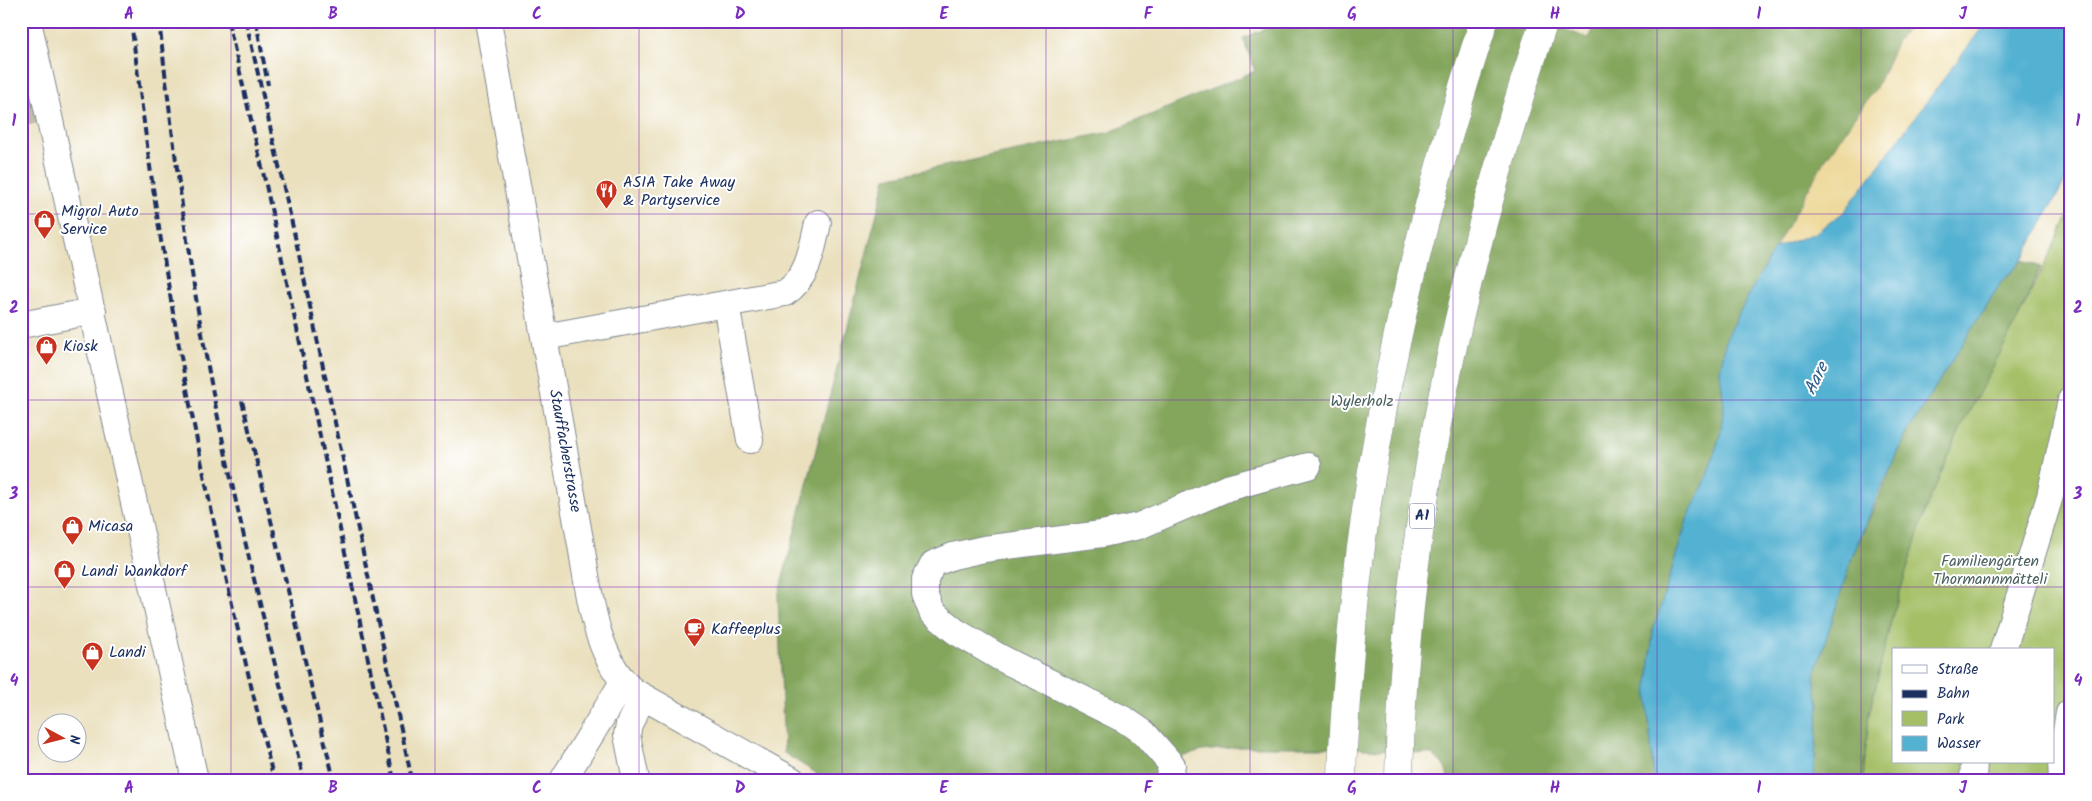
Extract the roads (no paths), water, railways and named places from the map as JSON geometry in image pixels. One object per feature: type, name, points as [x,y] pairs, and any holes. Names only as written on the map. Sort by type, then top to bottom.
[{"type":"highway","points":[[1342,777],[1356,580],[1370,480],[1388,376],[1432,191],[1484,21]]},
{"type":"highway","name":"A1","points":[[1399,778],[1407,650],[1414,580],[1422,518],[1444,389],[1457,325],[1487,206],[1522,85],[1544,21]]},
{"type":"street","points":[[28,21],[42,109],[93,311],[195,780]]},
{"type":"street","name":"Stauffacherstrasse","points":[[488,21],[594,612],[607,657],[633,689],[792,780]]},
{"type":"street","points":[[544,337],[779,295],[791,289],[807,267],[818,223]]},
{"type":"street","points":[[726,304],[750,440]]},
{"type":"street","points":[[21,325],[93,311]]},
{"type":"street","points":[[2004,648],[2050,496],[2071,400]]},
{"type":"street","points":[[1168,780],[1172,766],[1144,732],[1099,706],[999,658],[955,631],[932,612],[925,594],[925,579],[933,564],[953,556],[1102,534],[1139,526],[1227,488],[1308,466]]},
{"type":"street","points":[[563,780],[633,689]]},
{"type":"street","points":[[633,689],[627,735],[636,780]]},
{"type":"street","points":[[2062,780],[2061,761],[2064,710]]},
{"type":"street","points":[[1973,780],[1974,764]]},
{"type":"water","name":"Aare","points":[[1987,21],[2071,21],[2071,170],[2022,260],[2002,281],[1909,429],[1879,492],[1852,557],[1814,677],[1819,705],[1813,780],[1654,780],[1647,696],[1653,631],[1687,520],[1705,482],[1720,436],[1724,405],[1720,371],[1727,335],[1775,248],[1815,233],[1844,212]]},
{"type":"tunnel","points":[[21,114],[36,110]]},
{"type":"railway","points":[[131,21],[157,218],[179,346],[230,594],[274,780]]},
{"type":"railway","points":[[159,21],[171,124],[201,330],[230,476],[304,780]]},
{"type":"railway","points":[[228,21],[266,185],[394,780]]},
{"type":"railway","points":[[246,21],[294,232],[412,780]]},
{"type":"railway","points":[[256,21],[268,85]]},
{"type":"railway","points":[[242,401],[334,780]]},
{"type":"place","name":"ASIA Take Away & Partyservice","points":[[607,210]]},
{"type":"place","name":"Migrol Auto Service","points":[[45,239]]},
{"type":"place","name":"Kiosk","points":[[47,365]]},
{"type":"place","name":"Micasa","points":[[72,545]]},
{"type":"place","name":"Landi Wankdorf","points":[[65,590]]},
{"type":"place","name":"Kaffeeplus","points":[[695,648]]},
{"type":"place","name":"Landi","points":[[93,671]]},
{"type":"park label","name":"Wylerholz","points":[[1362,401]]},
{"type":"park label","name":"Familiengärten Thormannmätteli","points":[[1990,570]]}]
